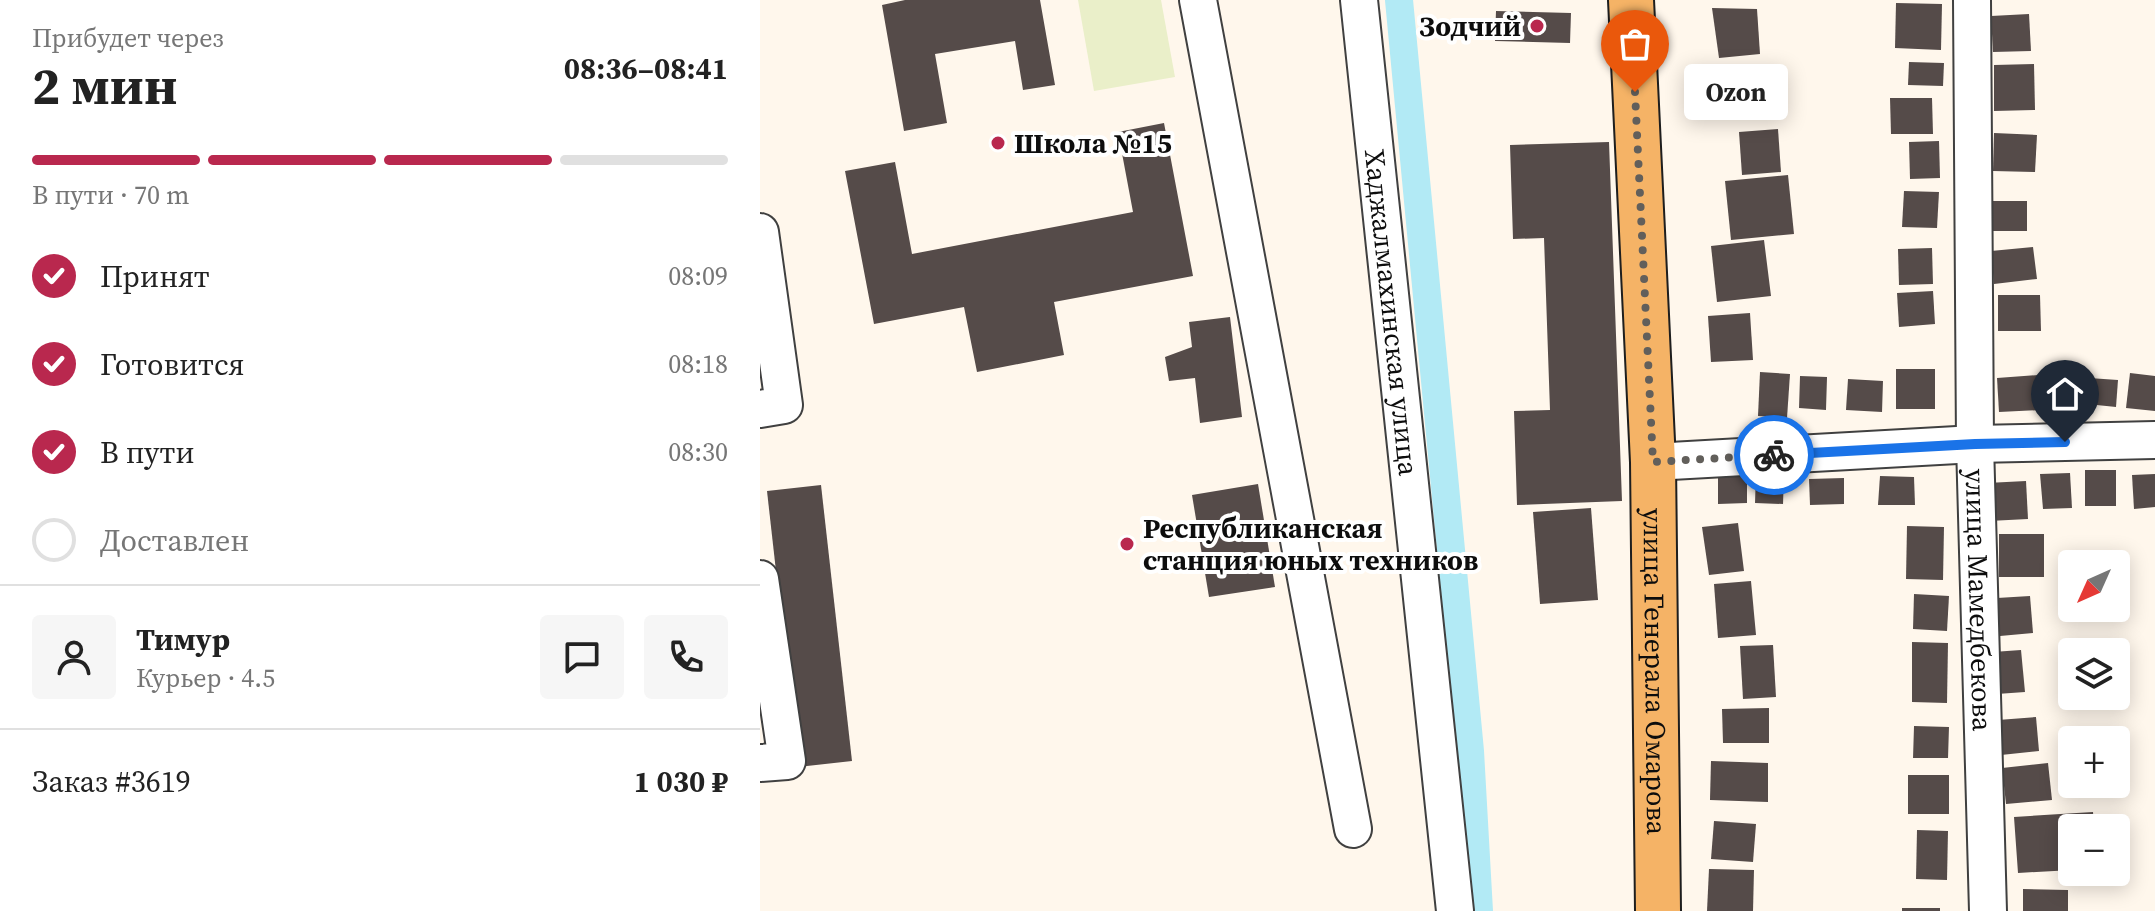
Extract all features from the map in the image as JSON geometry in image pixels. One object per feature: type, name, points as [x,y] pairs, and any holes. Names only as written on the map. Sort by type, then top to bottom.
[{"type":"main road","name":"улица Генерала Омарова","points":[[1633,0],[1654,462],[1661,911]]},
{"type":"street","points":[[1198,0],[1353,829]]},
{"type":"street","name":"Хаджалмахинская улица","points":[[1359,0],[1455,911]]},
{"type":"street","name":"улица Мамедбекова","points":[[1972,0],[1975,444],[1988,911]]},
{"type":"street","points":[[760,232],[772,407]]},
{"type":"street","points":[[1654,462],[1975,444],[2155,440]]},
{"type":"street","points":[[760,579],[787,761],[760,763]]},
{"type":"green space","points":[[1078,0],[1161,0],[1175,77],[1094,91]]},
{"type":"building","points":[[905,0],[1040,0],[1055,85],[1023,90],[1015,41],[935,54],[947,123],[904,131],[882,5]]},
{"type":"building","points":[[1896,3],[1942,4],[1941,50],[1895,48]]},
{"type":"building","points":[[1712,8],[1757,9],[1760,54],[1719,58]]},
{"type":"building","points":[[1496,11],[1571,13],[1570,43],[1495,41]]},
{"type":"building","points":[[2029,14],[2031,51],[1993,52],[1991,16]]},
{"type":"building","points":[[1909,62],[1944,63],[1943,86],[1908,85]]},
{"type":"building","points":[[2034,64],[2035,110],[1994,111],[1994,65]]},
{"type":"building","points":[[1719,67],[1763,67],[1763,117],[1720,117]]},
{"type":"building","points":[[1890,98],[1932,98],[1933,134],[1891,134]]},
{"type":"building","points":[[1164,123],[1193,276],[1054,302],[1064,355],[977,372],[964,307],[874,324],[845,171],[895,162],[912,254],[1133,212],[1118,132]]},
{"type":"building","points":[[1778,129],[1781,172],[1742,175],[1739,132]]},
{"type":"building","points":[[1994,133],[2037,135],[2035,172],[1993,171]]},
{"type":"building","points":[[1939,141],[1940,178],[1910,179],[1909,142]]},
{"type":"building","points":[[1609,142],[1622,501],[1517,505],[1514,411],[1550,410],[1544,238],[1513,239],[1510,145]]},
{"type":"building","points":[[1788,175],[1794,234],[1731,240],[1725,181]]},
{"type":"building","points":[[1904,191],[1939,192],[1937,228],[1902,227]]},
{"type":"building","points":[[1992,201],[2027,201],[2027,231],[1992,231]]},
{"type":"building","points":[[1764,240],[1771,296],[1717,302],[1711,246]]},
{"type":"building","points":[[2033,247],[2037,279],[1994,284],[1991,251]]},
{"type":"building","points":[[1932,248],[1933,284],[1899,285],[1898,249]]},
{"type":"building","points":[[1933,291],[1935,324],[1899,327],[1897,293]]},
{"type":"building","points":[[1998,295],[2040,295],[2041,331],[1998,331]]},
{"type":"building","points":[[1750,313],[1753,360],[1711,362],[1708,316]]},
{"type":"building","points":[[1230,317],[1242,417],[1200,423],[1195,378],[1169,381],[1165,357],[1192,347],[1189,322]]},
{"type":"building","points":[[1896,369],[1935,369],[1935,409],[1896,409]]},
{"type":"building","points":[[1760,372],[1790,374],[1787,418],[1758,416]]},
{"type":"building","points":[[2130,373],[2155,376],[2155,411],[2126,408]]},
{"type":"building","points":[[2039,375],[2041,410],[1999,412],[1997,378]]},
{"type":"building","points":[[1800,376],[1827,377],[1826,410],[1799,408]]},
{"type":"building","points":[[2050,378],[2077,378],[2078,407],[2051,408]]},
{"type":"building","points":[[2089,378],[2118,380],[2116,407],[2087,404]]},
{"type":"building","points":[[1848,379],[1883,381],[1882,412],[1846,410]]},
{"type":"building","points":[[2085,470],[2116,470],[2116,506],[2085,506]]},
{"type":"building","points":[[1756,473],[1784,474],[1783,504],[1755,503]]},
{"type":"building","points":[[2070,473],[2072,508],[2043,509],[2040,474]]},
{"type":"building","points":[[1718,474],[1747,474],[1747,503],[1718,504]]},
{"type":"building","points":[[2155,474],[2155,507],[2134,509],[2132,475]]},
{"type":"building","points":[[1880,476],[1914,477],[1915,505],[1878,505]]},
{"type":"building","points":[[1844,478],[1844,504],[1810,505],[1809,479]]},
{"type":"building","points":[[2026,481],[2028,519],[1989,521],[1987,483]]},
{"type":"building","points":[[1258,484],[1275,587],[1209,597],[1192,495]]},
{"type":"building","points":[[821,485],[852,761],[798,767],[767,491]]},
{"type":"building","points":[[1591,508],[1598,600],[1540,604],[1533,512]]},
{"type":"building","points":[[1738,523],[1744,571],[1709,575],[1702,527]]},
{"type":"building","points":[[1907,526],[1944,527],[1943,580],[1906,579]]},
{"type":"building","points":[[1999,534],[2044,534],[2044,577],[1999,577]]},
{"type":"building","points":[[1751,581],[1756,635],[1718,638],[1714,584]]},
{"type":"building","points":[[1914,594],[1949,596],[1947,631],[1913,629]]},
{"type":"building","points":[[2030,596],[2033,633],[2000,636],[1997,598]]},
{"type":"building","points":[[1912,642],[1948,643],[1947,703],[1912,702]]},
{"type":"building","points":[[1773,645],[1776,697],[1743,699],[1740,646]]},
{"type":"building","points":[[2021,650],[2025,692],[1997,694],[1993,652]]},
{"type":"building","points":[[1769,708],[1769,743],[1723,743],[1722,709]]},
{"type":"building","points":[[2036,717],[2039,751],[2001,755],[1998,720]]},
{"type":"building","points":[[1914,726],[1949,727],[1948,758],[1913,758]]},
{"type":"building","points":[[1711,761],[1768,763],[1768,802],[1710,800]]},
{"type":"building","points":[[2048,763],[2052,800],[2006,804],[2002,768]]},
{"type":"building","points":[[1908,775],[1949,775],[1949,814],[1908,814]]},
{"type":"building","points":[[2058,814],[2058,871],[2018,873],[2014,817]]},
{"type":"building","points":[[1714,821],[1756,824],[1753,862],[1711,859]]},
{"type":"building","points":[[1917,830],[1948,831],[1947,880],[1916,879]]},
{"type":"building","points":[[1709,869],[1754,870],[1753,911],[1707,911]]},
{"type":"building","points":[[2023,889],[2068,890],[2068,911],[2023,911]]},
{"type":"building","points":[[1902,908],[1940,908],[1940,911],[1902,911]]},
{"type":"waterway","points":[[1399,0],[1470,751],[1479,911]]},
{"type":"way so far","points":[[1635,92],[1653,462],[1774,455]]},
{"type":"place","name":"Зодчий","points":[[1537,26]]},
{"type":"place","name":"Ozon","points":[[1635,92]]},
{"type":"place","name":"Школа №15","points":[[998,143]]},
{"type":"place","name":"Республиканская станция юных техников","points":[[1127,544]]},
{"type":"route","points":[[1774,455],[2065,442]]}]
